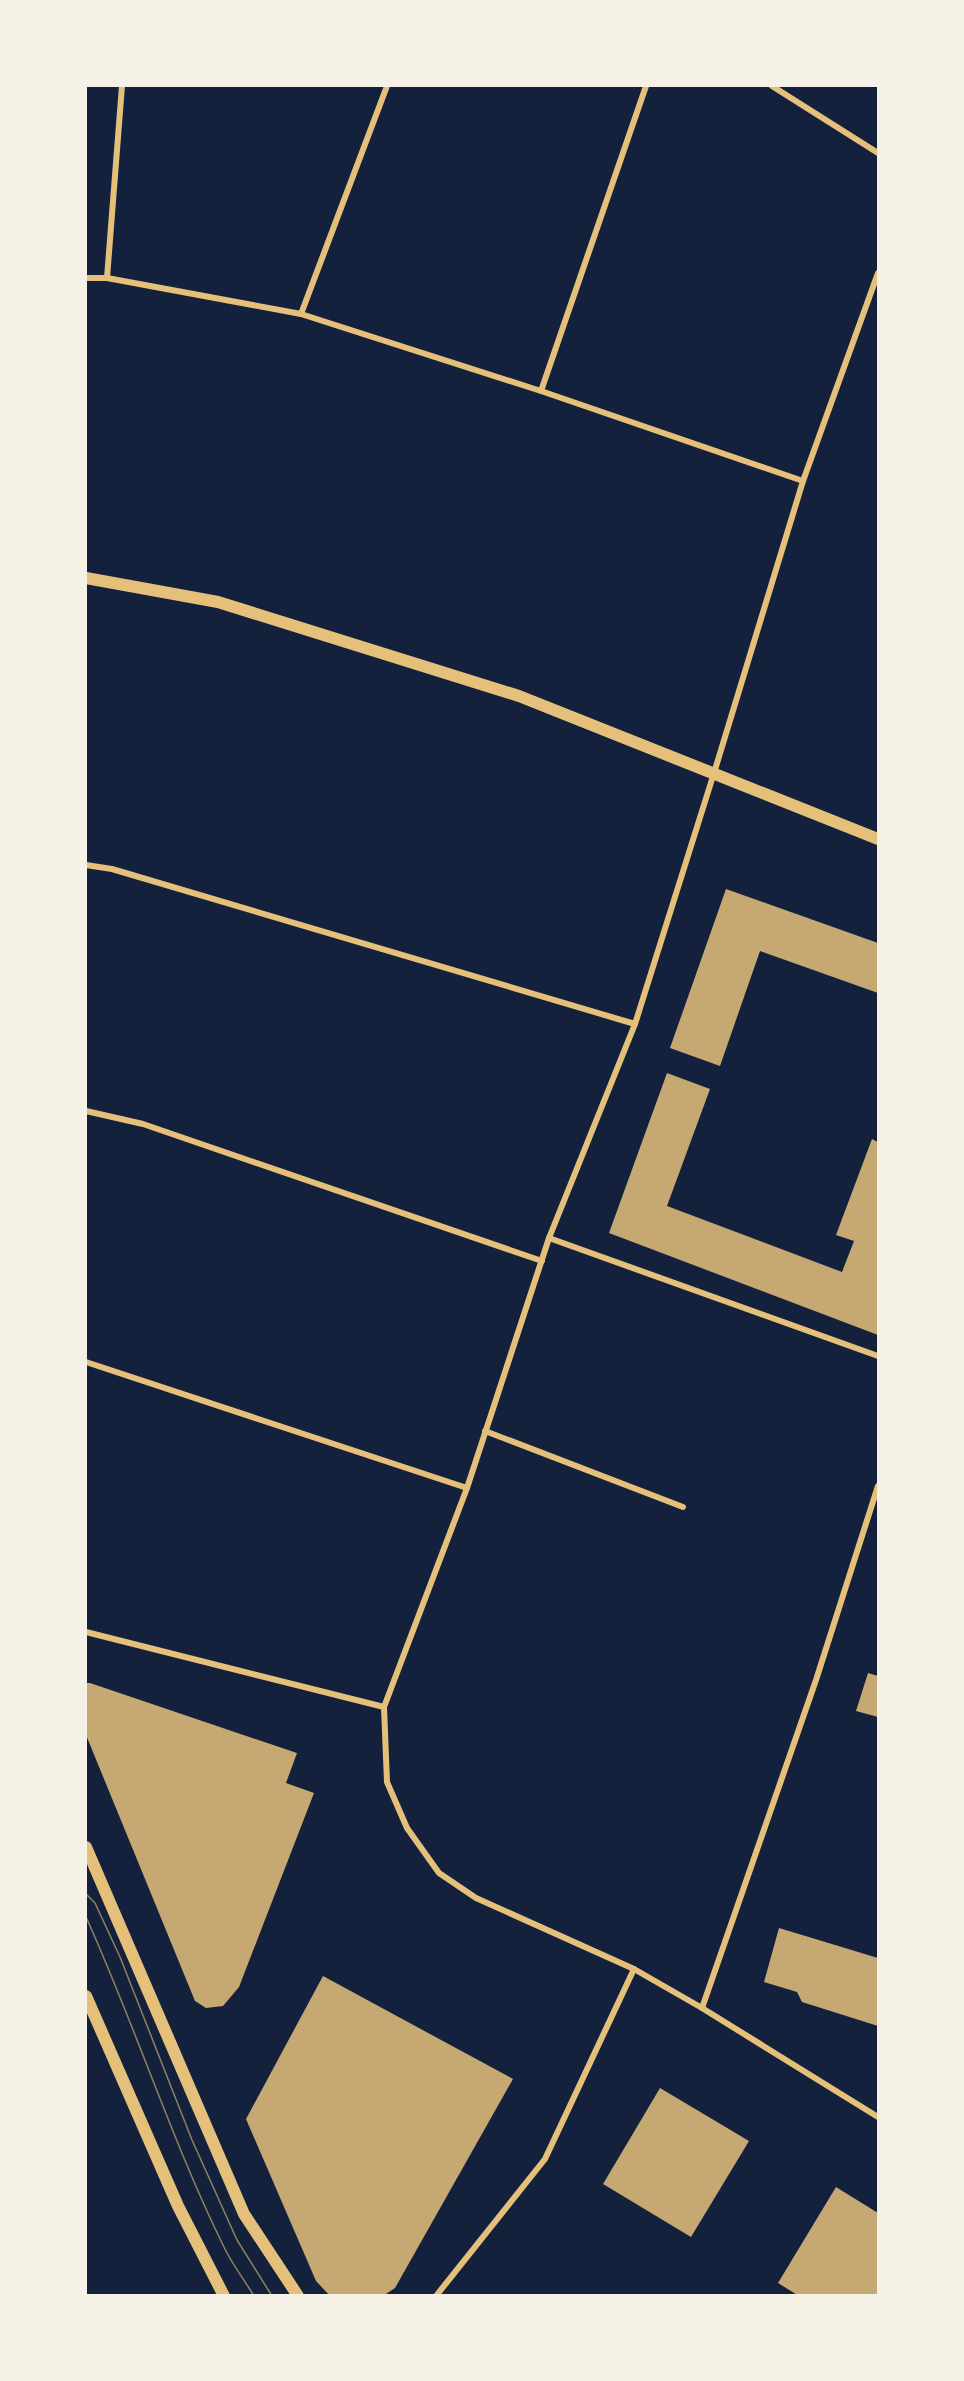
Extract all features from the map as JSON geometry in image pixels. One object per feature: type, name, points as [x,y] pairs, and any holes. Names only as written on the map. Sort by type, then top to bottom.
[{"type":"main road","points":[[86,578],[218,602],[519,696],[879,839]]},
{"type":"main road","points":[[86,1847],[244,2214],[298,2295]]},
{"type":"main road","points":[[86,1996],[178,2206],[224,2295]]},
{"type":"street","points":[[107,278],[122,86]]},
{"type":"street","points":[[301,314],[387,86]]},
{"type":"street","points":[[541,391],[646,86]]},
{"type":"street","points":[[772,86],[879,153]]},
{"type":"street","points":[[879,273],[802,481],[635,1024],[549,1238],[467,1488],[384,1707],[387,1782],[407,1828],[439,1873],[476,1898],[634,1969],[879,2116]]},
{"type":"street","points":[[86,278],[107,278],[301,314],[541,391],[802,481]]},
{"type":"street","points":[[86,865],[112,869],[635,1024]]},
{"type":"street","points":[[86,1111],[142,1124],[542,1261]]},
{"type":"street","points":[[549,1238],[879,1356]]},
{"type":"street","points":[[86,1362],[467,1488]]},
{"type":"street","points":[[485,1431],[683,1507]]},
{"type":"street","points":[[702,2008],[816,1680],[879,1486]]},
{"type":"street","points":[[86,1632],[384,1707]]},
{"type":"street","points":[[436,2295],[545,2159],[634,1969]]},
{"type":"building","points":[[726,889],[878,943],[878,993],[760,951],[720,1066],[670,1048]]},
{"type":"building","points":[[667,1073],[710,1089],[667,1206],[842,1272],[854,1241],[836,1235],[872,1139],[878,1142],[878,1335],[609,1233]]},
{"type":"building","points":[[868,1673],[878,1676],[878,1717],[856,1711]]},
{"type":"building","points":[[86,1683],[297,1753],[286,1783],[314,1793],[239,1987],[223,2006],[206,2008],[195,2001],[86,1735]]},
{"type":"building","points":[[779,1928],[878,1958],[878,2026],[802,2002],[797,1992],[764,1982]]},
{"type":"building","points":[[323,1976],[513,2079],[395,2288],[383,2296],[330,2296],[316,2281],[246,2119]]},
{"type":"building","points":[[660,2088],[749,2141],[691,2237],[603,2184]]},
{"type":"building","points":[[836,2187],[878,2213],[878,2296],[799,2296],[778,2283]]},
{"type":"tram line","points":[[86,1894],[95,1903],[120,1957],[192,2140],[237,2240],[272,2296]]},
{"type":"tram line","points":[[86,1917],[204,2205],[226,2252],[254,2296]]}]
